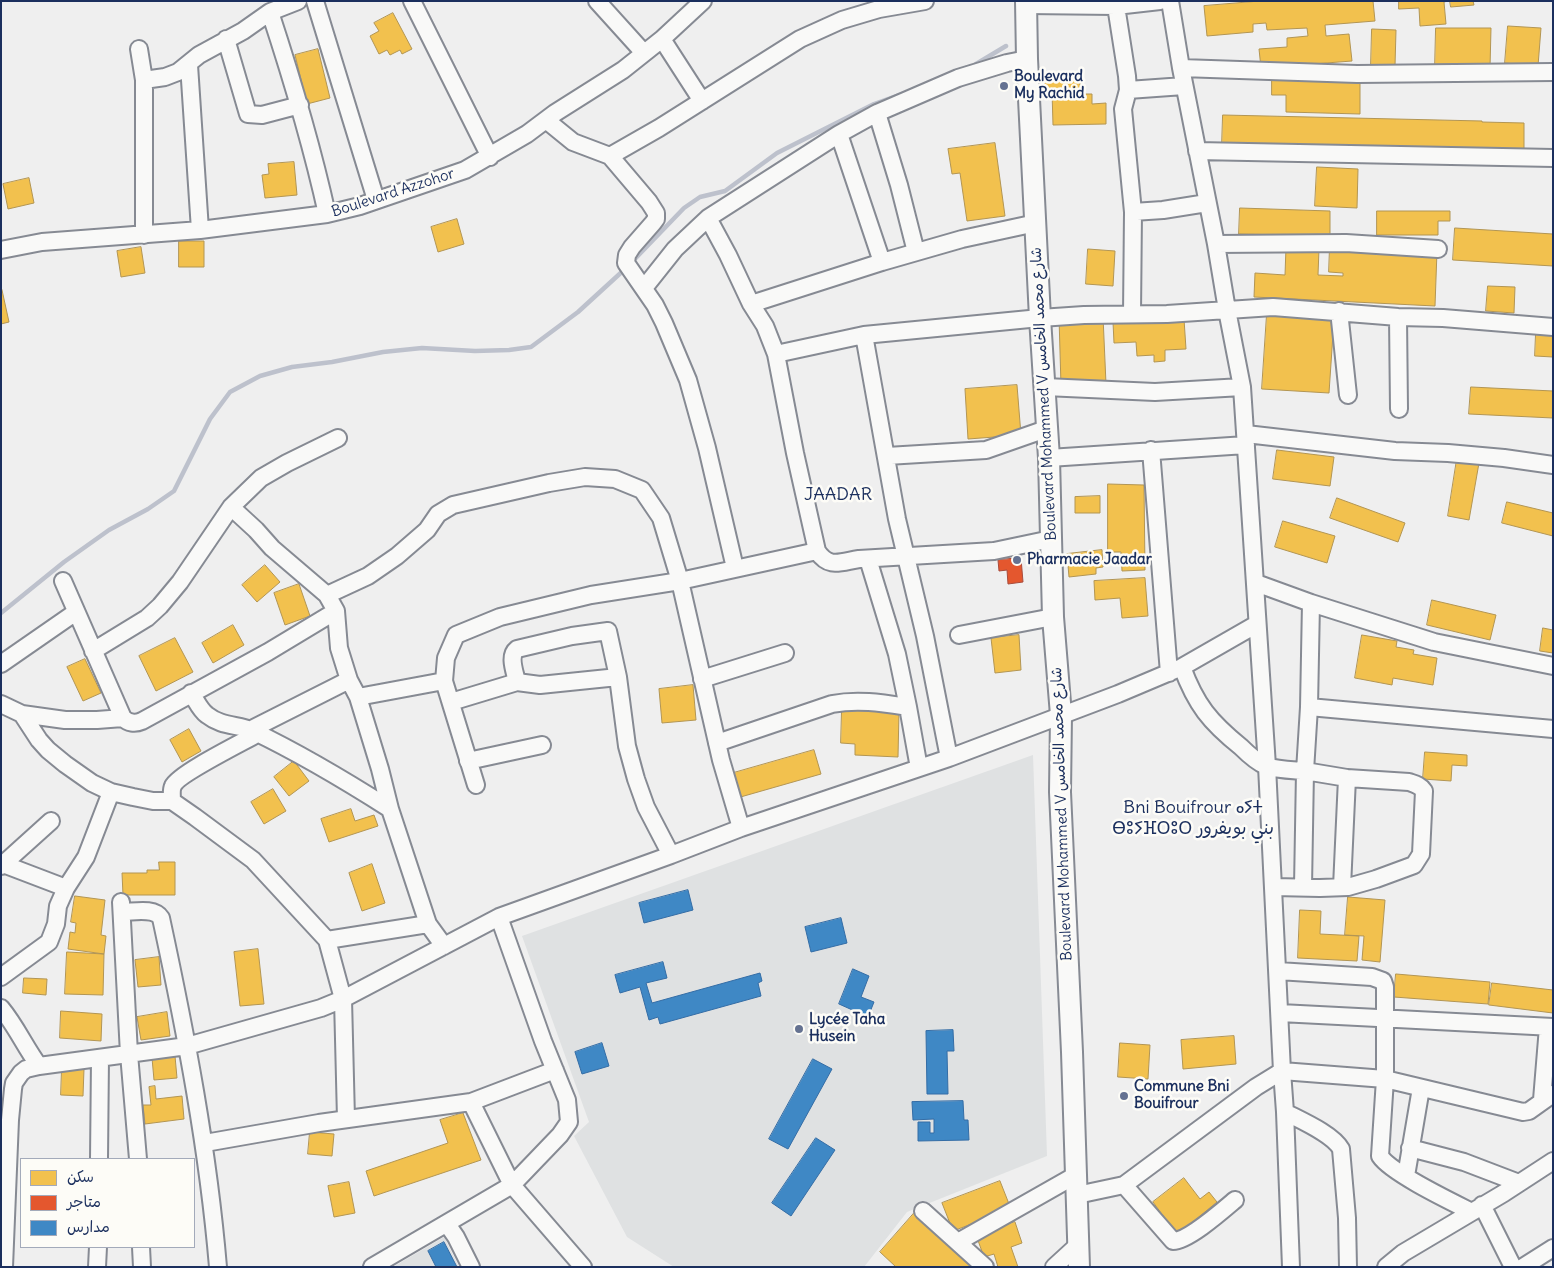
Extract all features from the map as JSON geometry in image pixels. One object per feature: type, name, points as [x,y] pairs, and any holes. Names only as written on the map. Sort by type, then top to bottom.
[{"type":"main road","name":"Boulevard Mohammed V شارع محمد الخامس","points":[[1026,3],[1040,318],[1049,458],[1053,618],[1061,715],[1060,792],[1072,1052],[1079,1267]]},
{"type":"street","points":[[144,80],[165,77],[189,65],[200,55],[243,31],[270,12],[298,1]]},
{"type":"street","points":[[315,1],[376,200]]},
{"type":"street","points":[[412,1],[490,156]]},
{"type":"street","points":[[598,1],[644,53]]},
{"type":"street","name":"Boulevard Azzohor","points":[[1,250],[42,242],[200,230],[327,214],[376,200],[465,170],[527,134],[623,70],[662,39],[703,1]]},
{"type":"street","points":[[610,156],[702,101],[776,53],[830,25],[879,9],[924,1]]},
{"type":"street","points":[[1026,3],[1116,6],[1160,1]]},
{"type":"street","points":[[1170,1],[1184,86],[1216,244],[1242,388],[1274,887],[1291,1267]]},
{"type":"street","points":[[1116,6],[1128,90],[1123,109],[1133,212],[1132,314]]},
{"type":"street","points":[[270,12],[300,105],[327,214]]},
{"type":"street","points":[[226,39],[248,114],[262,115],[300,105]]},
{"type":"street","points":[[662,39],[702,101]]},
{"type":"street","points":[[139,49],[144,80],[144,235]]},
{"type":"street","points":[[642,285],[675,249],[708,218],[839,134],[877,113],[958,78],[1006,63],[1027,59]]},
{"type":"street","points":[[189,65],[200,230]]},
{"type":"street","points":[[1181,68],[1357,74],[1553,72]]},
{"type":"street","points":[[1128,90],[1184,86]]},
{"type":"street","points":[[877,113],[899,185],[916,252]]},
{"type":"street","points":[[546,120],[573,142],[610,156],[656,213],[656,219],[627,255],[626,264],[642,285],[664,323],[681,361],[696,404],[735,568]]},
{"type":"street","points":[[839,134],[882,262]]},
{"type":"street","points":[[1197,152],[1553,158]]},
{"type":"street","points":[[1133,212],[1163,210],[1207,203]]},
{"type":"street","points":[[708,218],[750,304],[765,326],[776,354],[795,453],[817,551],[824,559],[833,563],[858,559],[994,550],[1051,539]]},
{"type":"street","points":[[750,304],[916,252],[962,239],[1036,223]]},
{"type":"street","points":[[1216,244],[1346,243],[1438,249]]},
{"type":"street","points":[[776,354],[864,335],[1040,318],[1084,314],[1132,314],[1273,307],[1553,327]]},
{"type":"street","points":[[1339,311],[1348,395]]},
{"type":"street","points":[[1398,317],[1399,409]]},
{"type":"street","points":[[864,335],[898,518],[950,758]]},
{"type":"street","points":[[1045,387],[1155,392],[1242,388]]},
{"type":"street","points":[[887,456],[986,450],[1046,429]]},
{"type":"street","points":[[93,651],[146,618],[160,606],[180,582],[231,507],[261,478],[286,463],[338,438]]},
{"type":"street","points":[[1049,458],[1151,450],[1246,439],[1395,451],[1448,453],[1553,465]]},
{"type":"street","points":[[1151,450],[1176,670],[1198,705],[1222,732],[1267,766],[1347,778],[1409,782],[1418,784],[1424,791],[1421,854],[1414,865],[1376,879],[1342,887],[1274,887]]},
{"type":"street","points":[[326,595],[368,576],[397,556],[427,530],[438,514],[453,505],[549,483],[585,477],[615,479],[642,490],[662,518],[680,581],[717,743],[742,828]]},
{"type":"street","points":[[231,507],[272,548],[326,595],[336,611],[340,648],[349,680],[358,697],[390,809],[428,924],[444,946]]},
{"type":"street","points":[[476,785],[444,681],[446,658],[456,635],[500,617],[591,595],[680,581],[817,551]]},
{"type":"street","points":[[868,559],[897,654],[919,768]]},
{"type":"street","points":[[63,581],[123,718],[127,721],[138,722],[268,652],[336,611]]},
{"type":"street","points":[[1256,583],[1311,603],[1434,642],[1553,666]]},
{"type":"street","points":[[1303,887],[1311,603]]},
{"type":"street","points":[[1,664],[76,612]]},
{"type":"street","points":[[959,635],[1053,618]]},
{"type":"street","points":[[4,1267],[6,1119],[14,1083],[21,1072],[26,1069],[187,1046],[321,1008],[342,999],[499,917],[671,856],[742,828],[950,758],[1176,670],[1257,624]]},
{"type":"street","points":[[516,682],[512,659],[514,651],[517,649],[572,636],[608,631],[618,677],[627,746],[636,780],[646,807],[671,856]]},
{"type":"street","points":[[702,679],[786,653]]},
{"type":"street","points":[[451,702],[516,682],[540,685],[618,677]]},
{"type":"street","points":[[172,801],[173,786],[176,782],[254,732],[349,680]]},
{"type":"street","points":[[358,697],[444,681]]},
{"type":"street","points":[[191,693],[208,716],[219,722],[254,732],[284,746],[343,779],[390,809]]},
{"type":"street","points":[[717,743],[832,704],[847,701],[863,700],[908,707]]},
{"type":"street","points":[[2,707],[22,714],[64,720],[123,718]]},
{"type":"street","points":[[1309,707],[1553,729]]},
{"type":"street","points":[[22,714],[39,740],[54,755],[92,783],[112,792],[153,801],[172,801],[195,816],[253,860],[327,940],[342,999],[346,1119]]},
{"type":"street","points":[[468,761],[542,745]]},
{"type":"street","points":[[1342,887],[1347,778]]},
{"type":"street","points":[[1,977],[49,942],[56,924],[58,906],[66,888],[86,858],[112,792]]},
{"type":"street","points":[[50,821],[2,865],[66,888]]},
{"type":"street","points":[[138,1158],[129,1054],[121,907],[153,912],[161,918],[205,1143],[218,1267]]},
{"type":"street","points":[[372,1267],[512,1185],[560,1135],[569,1122],[567,1100],[542,1041],[499,917]]},
{"type":"street","points":[[327,940],[428,924]]},
{"type":"street","points":[[1278,971],[1378,978],[1383,981],[1385,987],[1385,1080],[1379,1154],[1386,1164],[1406,1176],[1477,1209],[1513,1267]]},
{"type":"street","points":[[1,1008],[13,1023],[28,1052],[39,1066]]},
{"type":"street","points":[[1077,1195],[1124,1185],[1189,1139],[1256,1087],[1282,1071],[1385,1080],[1522,1112],[1529,1111],[1547,1097],[1550,1027],[1280,1012]]},
{"type":"street","points":[[99,1158],[100,1058]]},
{"type":"street","points":[[205,1143],[346,1119],[472,1102],[555,1070]]},
{"type":"street","points":[[1406,1176],[1421,1088]]},
{"type":"street","points":[[472,1102],[512,1185],[583,1267]]},
{"type":"street","points":[[1285,1112],[1320,1132],[1335,1142],[1341,1149],[1347,1218],[1348,1267]]},
{"type":"street","points":[[1410,1148],[1464,1162],[1519,1183]]},
{"type":"street","points":[[1386,1267],[1403,1254],[1553,1162]]},
{"type":"street","points":[[958,1242],[1076,1175]]},
{"type":"street","points":[[1124,1185],[1173,1241],[1178,1241],[1188,1236],[1235,1200]]},
{"type":"street","points":[[923,1211],[985,1267]]},
{"type":"street","points":[[447,1224],[456,1237],[471,1267]]},
{"type":"street","points":[[1054,1267],[1078,1245]]},
{"type":"street","points":[[98,1248],[98,1267]]},
{"type":"street","points":[[142,1248],[142,1267]]},
{"type":"street","points":[[1523,1267],[1553,1248]]},
{"type":"shaded area","name":"Lycée Taha Husein","points":[[1033,755],[1047,1156],[907,1212],[864,1267],[674,1267],[627,1237],[574,1136],[589,1122],[522,936]]},
{"type":"shaded area","points":[[444,1237],[459,1267],[393,1267]]},
{"type":"building: سكن","points":[[1260,1],[1373,1],[1375,21],[1325,25],[1326,36],[1349,34],[1352,61],[1261,68],[1259,49],[1287,47],[1287,38],[1308,36],[1307,28],[1267,30],[1266,23],[1253,24],[1253,32],[1207,36],[1204,6]]},
{"type":"building: سكن","points":[[1399,1],[1448,1],[1444,2],[1446,24],[1420,26],[1419,8],[1399,9]]},
{"type":"building: سكن","points":[[1450,1],[1473,1],[1474,5],[1451,7]]},
{"type":"building: سكن","points":[[393,13],[412,49],[402,54],[400,50],[390,55],[387,50],[379,54],[370,36],[379,31],[374,23]]},
{"type":"building: سكن","points":[[1508,26],[1541,28],[1538,66],[1505,63]]},
{"type":"building: سكن","points":[[1436,28],[1491,28],[1490,68],[1435,67]]},
{"type":"building: سكن","points":[[1372,29],[1396,30],[1395,66],[1371,65]]},
{"type":"building: سكن","points":[[318,49],[330,98],[307,104],[295,55]]},
{"type":"building: سكن","points":[[1080,73],[1080,94],[1092,94],[1092,104],[1106,103],[1106,124],[1053,125],[1052,91],[1045,92],[1044,74]]},
{"type":"building: سكن","points":[[1272,78],[1360,78],[1360,114],[1286,112],[1286,95],[1272,95]]},
{"type":"building: سكن","points":[[1223,115],[1524,123],[1524,152],[1222,145]]},
{"type":"building: سكن","points":[[995,143],[1005,216],[967,221],[960,173],[952,174],[948,149]]},
{"type":"building: سكن","points":[[294,162],[297,195],[265,198],[262,175],[269,174],[268,164]]},
{"type":"building: سكن","points":[[1317,167],[1358,169],[1357,208],[1315,206]]},
{"type":"building: سكن","points":[[29,178],[34,203],[8,209],[3,184]]},
{"type":"building: سكن","points":[[1240,208],[1330,211],[1330,236],[1239,234]]},
{"type":"building: سكن","points":[[1377,211],[1450,211],[1450,221],[1438,221],[1438,235],[1377,235]]},
{"type":"building: سكن","points":[[457,219],[464,244],[438,252],[431,227]]},
{"type":"building: سكن","points":[[1455,228],[1553,234],[1553,266],[1453,260]]},
{"type":"building: سكن","points":[[179,241],[204,241],[204,267],[179,267]]},
{"type":"building: سكن","points":[[1330,246],[1437,251],[1435,306],[1254,297],[1255,273],[1285,275],[1286,247],[1319,249],[1318,275],[1343,276],[1343,273],[1329,272]]},
{"type":"building: سكن","points":[[141,247],[145,273],[121,277],[117,251]]},
{"type":"building: سكن","points":[[1088,249],[1115,251],[1113,286],[1086,284]]},
{"type":"building: سكن","points":[[1488,286],[1515,287],[1514,313],[1486,311]]},
{"type":"building: سكن","points":[[1,291],[9,322],[1,324]]},
{"type":"building: سكن","points":[[1267,314],[1334,319],[1329,393],[1262,389]]},
{"type":"building: سكن","points":[[1103,316],[1106,384],[1061,386],[1059,317]]},
{"type":"building: سكن","points":[[1184,319],[1186,349],[1165,350],[1165,361],[1154,362],[1154,355],[1137,356],[1136,342],[1114,343],[1113,322]]},
{"type":"building: سكن","points":[[1536,333],[1553,334],[1553,357],[1535,356]]},
{"type":"building: سكن","points":[[1017,385],[1021,435],[968,439],[965,389]]},
{"type":"building: سكن","points":[[1471,387],[1553,391],[1553,418],[1469,414]]},
{"type":"building: سكن","points":[[1277,450],[1334,457],[1330,486],[1273,479]]},
{"type":"building: سكن","points":[[1457,459],[1479,463],[1469,520],[1448,516]]},
{"type":"building: سكن","points":[[1108,484],[1144,485],[1145,570],[1122,571],[1121,552],[1108,552]]},
{"type":"building: سكن","points":[[1100,496],[1100,513],[1075,513],[1075,497]]},
{"type":"building: سكن","points":[[1337,498],[1405,523],[1398,542],[1330,518]]},
{"type":"building: سكن","points":[[1507,502],[1553,513],[1553,536],[1502,523]]},
{"type":"building: سكن","points":[[1283,521],[1335,536],[1327,563],[1275,547]]},
{"type":"building: سكن","points":[[1102,550],[1103,567],[1096,568],[1096,574],[1069,577],[1067,554]]},
{"type":"building: سكن","points":[[265,565],[280,582],[257,602],[242,585]]},
{"type":"building: سكن","points":[[1145,578],[1148,616],[1122,618],[1120,598],[1095,600],[1094,581]]},
{"type":"building: سكن","points":[[299,584],[310,616],[285,625],[274,593]]},
{"type":"building: سكن","points":[[1432,600],[1496,615],[1490,640],[1427,625]]},
{"type":"building: سكن","points":[[233,625],[244,645],[213,663],[202,643]]},
{"type":"building: سكن","points":[[1543,628],[1553,630],[1553,653],[1540,651]]},
{"type":"building: سكن","points":[[1019,635],[1021,670],[995,673],[991,638]]},
{"type":"building: سكن","points":[[1362,635],[1397,641],[1396,647],[1414,650],[1413,654],[1437,658],[1433,685],[1393,678],[1392,685],[1355,678]]},
{"type":"building: سكن","points":[[175,638],[193,672],[156,691],[139,656]]},
{"type":"building: سكن","points":[[85,659],[101,693],[83,701],[67,667]]},
{"type":"building: سكن","points":[[693,685],[696,720],[662,723],[659,689]]},
{"type":"building: سكن","points":[[842,709],[899,711],[898,757],[855,755],[855,744],[841,743]]},
{"type":"building: سكن","points":[[189,729],[201,751],[182,762],[170,740]]},
{"type":"building: سكن","points":[[814,750],[821,774],[737,798],[730,774]]},
{"type":"building: سكن","points":[[1425,752],[1467,755],[1467,766],[1452,765],[1451,781],[1423,779]]},
{"type":"building: سكن","points":[[294,761],[309,781],[289,796],[274,777]]},
{"type":"building: سكن","points":[[273,789],[286,811],[264,824],[251,802]]},
{"type":"building: سكن","points":[[351,809],[355,821],[374,815],[378,826],[329,842],[321,819]]},
{"type":"building: سكن","points":[[159,862],[175,862],[175,895],[123,895],[122,873],[147,873],[147,870],[159,870]]},
{"type":"building: سكن","points":[[372,864],[385,903],[362,911],[349,873]]},
{"type":"building: سكن","points":[[75,896],[105,900],[101,935],[106,936],[104,954],[68,949],[70,932],[75,933],[76,923],[71,922]]},
{"type":"building: سكن","points":[[1348,897],[1385,900],[1380,962],[1362,960],[1364,936],[1345,935]]},
{"type":"building: سكن","points":[[1300,910],[1321,911],[1320,934],[1359,936],[1357,961],[1298,958]]},
{"type":"building: سكن","points":[[258,949],[264,1004],[240,1006],[234,952]]},
{"type":"building: سكن","points":[[67,952],[104,954],[103,995],[65,994]]},
{"type":"building: سكن","points":[[159,957],[161,985],[138,987],[135,960]]},
{"type":"building: سكن","points":[[1396,974],[1490,982],[1488,1004],[1394,997]]},
{"type":"building: سكن","points":[[24,978],[47,979],[46,995],[23,993]]},
{"type":"building: سكن","points":[[1492,983],[1553,990],[1553,1013],[1489,1005]]},
{"type":"building: سكن","points":[[61,1011],[102,1014],[101,1041],[60,1038]]},
{"type":"building: سكن","points":[[167,1012],[170,1036],[141,1040],[137,1017]]},
{"type":"building: سكن","points":[[1234,1036],[1236,1064],[1183,1069],[1181,1040]]},
{"type":"building: سكن","points":[[1120,1043],[1150,1045],[1148,1079],[1118,1077]]},
{"type":"building: سكن","points":[[175,1056],[177,1078],[154,1080],[152,1058]]},
{"type":"building: سكن","points":[[62,1068],[84,1069],[83,1096],[61,1095]]},
{"type":"building: سكن","points":[[155,1086],[156,1099],[182,1096],[184,1119],[145,1124],[143,1105],[151,1105],[149,1087]]},
{"type":"building: سكن","points":[[463,1113],[481,1160],[374,1196],[366,1171],[448,1143],[440,1120]]},
{"type":"building: سكن","points":[[310,1132],[334,1134],[332,1156],[308,1154]]},
{"type":"building: سكن","points":[[1184,1178],[1200,1199],[1209,1192],[1217,1202],[1177,1235],[1153,1202]]},
{"type":"building: سكن","points":[[1000,1181],[1011,1209],[953,1231],[942,1203]]},
{"type":"building: سكن","points":[[349,1182],[355,1213],[334,1217],[328,1186]]},
{"type":"building: سكن","points":[[916,1211],[978,1267],[896,1267],[880,1252]]},
{"type":"building: سكن","points":[[1015,1222],[1022,1243],[1011,1247],[1018,1267],[998,1267],[994,1254],[984,1257],[976,1235]]},
{"type":"building: متاجر","points":[[1021,558],[1023,582],[1008,584],[1007,570],[999,571],[998,560]]},
{"type":"building: مدارس","points":[[688,890],[693,910],[644,923],[639,903]]},
{"type":"building: مدارس","points":[[841,918],[847,943],[811,952],[805,927]]},
{"type":"building: مدارس","points":[[663,962],[667,978],[646,983],[652,1003],[760,973],[762,981],[758,983],[761,996],[660,1024],[658,1017],[649,1020],[640,987],[620,993],[615,975]]},
{"type":"building: مدارس","points":[[853,969],[869,976],[861,997],[874,1002],[868,1017],[839,1004]]},
{"type":"building: مدارس","points":[[953,1030],[954,1051],[947,1051],[948,1094],[927,1094],[926,1031]]},
{"type":"building: مدارس","points":[[602,1043],[609,1066],[582,1074],[575,1052]]},
{"type":"building: مدارس","points":[[813,1059],[832,1069],[788,1149],[769,1139]]},
{"type":"building: مدارس","points":[[963,1101],[964,1120],[968,1120],[969,1140],[918,1141],[918,1122],[930,1122],[930,1133],[934,1133],[934,1119],[913,1120],[912,1102]]},
{"type":"building: مدارس","points":[[816,1138],[835,1150],[791,1216],[772,1203]]},
{"type":"building: مدارس","points":[[444,1242],[457,1267],[436,1267],[428,1251]]},
{"type":"waterway","points":[[976,64],[1006,46]]},
{"type":"waterway","points":[[630,264],[684,208],[700,197],[725,191],[777,153],[874,104],[902,94]]},
{"type":"waterway","points":[[1,613],[64,562],[109,530],[148,509],[174,491],[210,419],[230,392],[260,376],[292,367],[332,362],[383,352],[422,348],[475,351],[531,347],[578,312],[625,269]]},
{"type":"place","name":"Boulevard My Rachid","points":[[1004,86]]},
{"type":"place","name":"Pharmacie Jaadar","points":[[1017,560]]},
{"type":"place","name":"Lycée Taha Husein","points":[[799,1029]]},
{"type":"place","name":"Commune Bni Bouifrour","points":[[1124,1096]]},
{"type":"district","name":"JAADAR","points":[[838,495]]},
{"type":"district","name":"Bni Bouifrour ⴰⵢⵜ ⴱⵓⵢⴼⵔⵓⵔ بني بويفرور","points":[[1193,818]]}]
